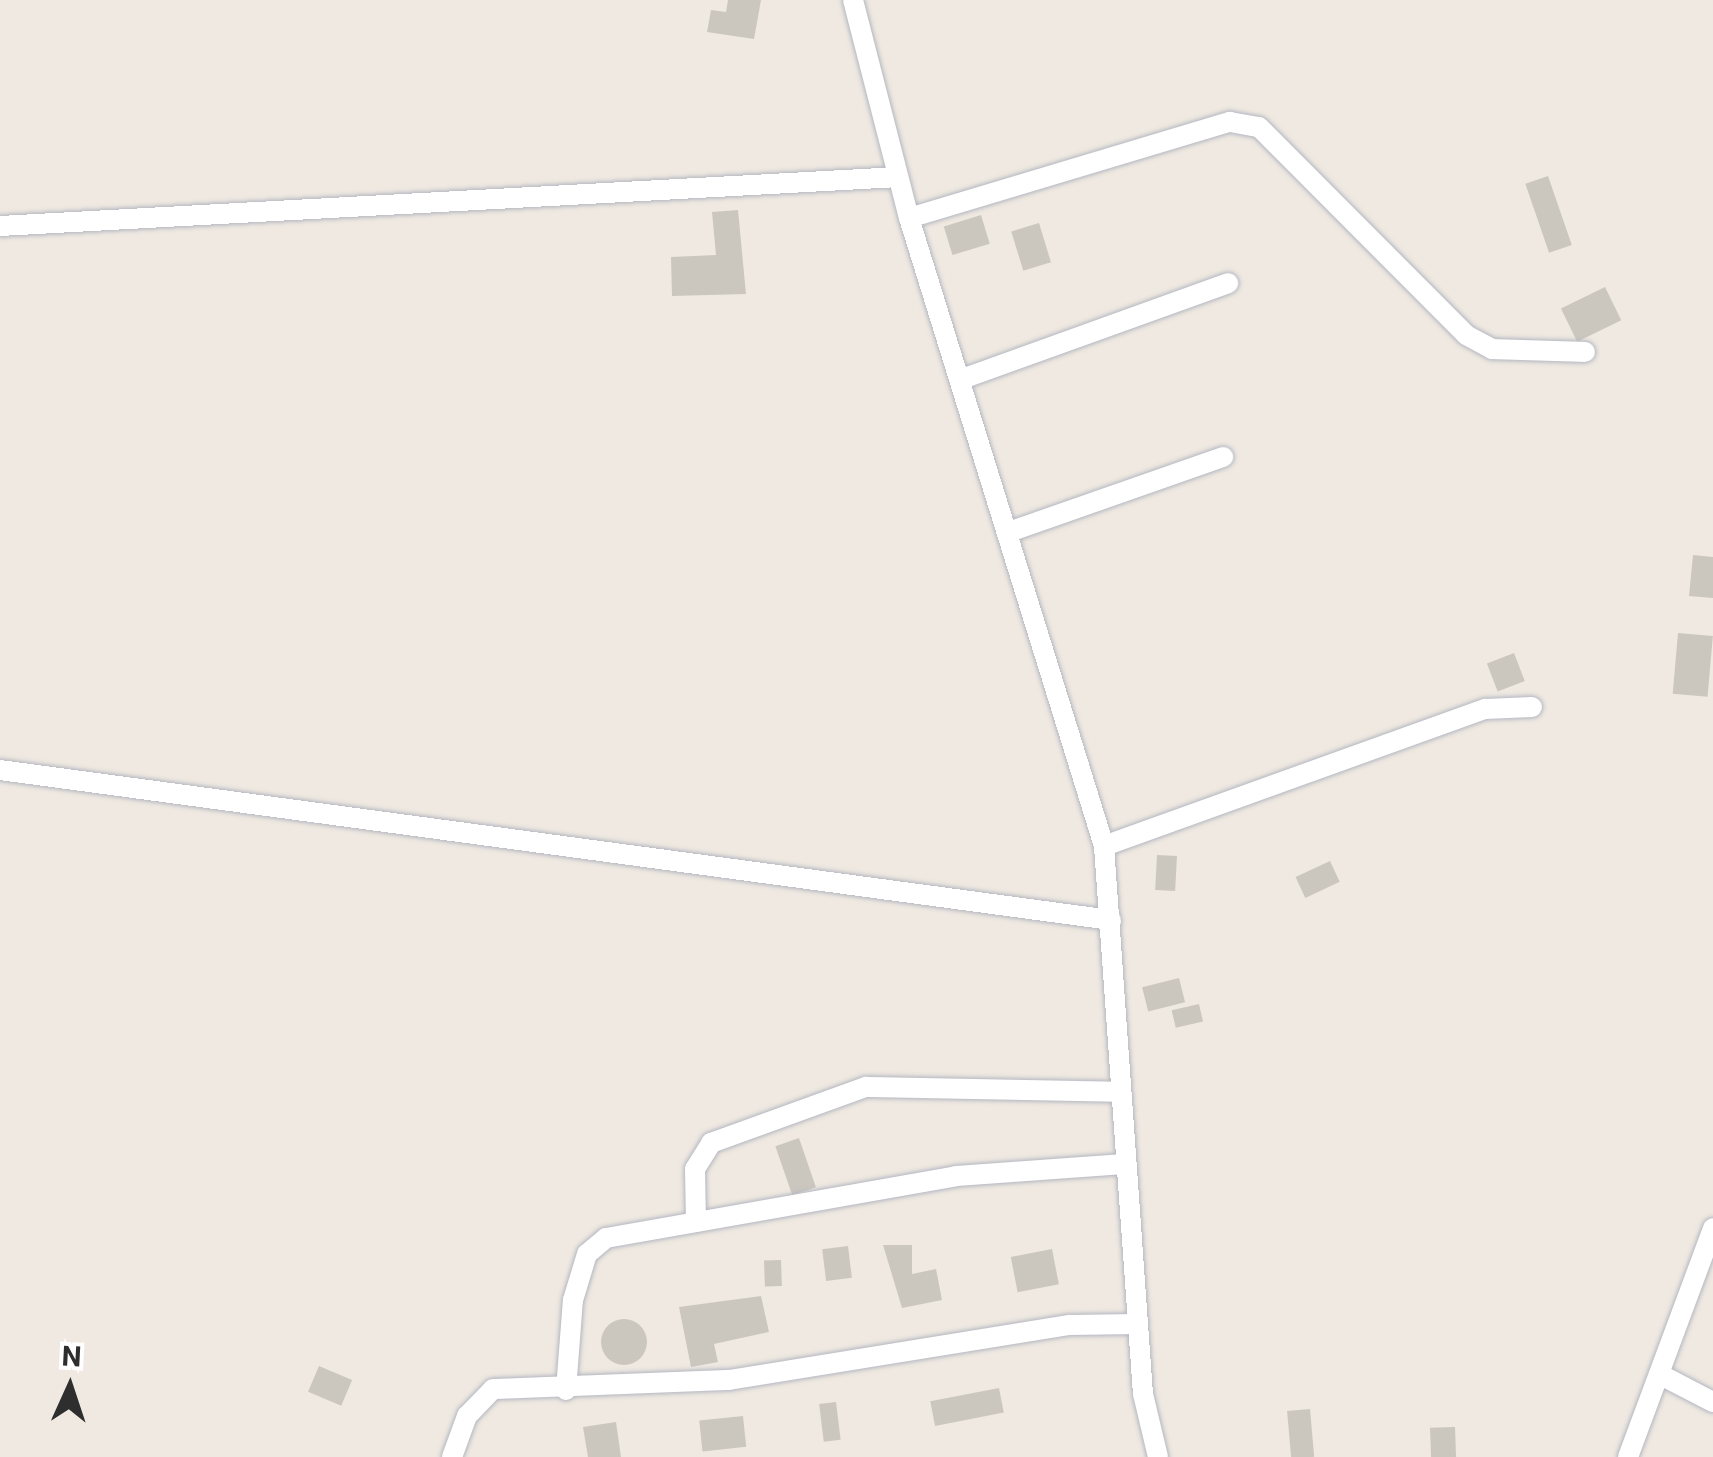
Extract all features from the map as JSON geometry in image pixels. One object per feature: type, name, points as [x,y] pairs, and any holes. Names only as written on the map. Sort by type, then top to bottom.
[{"type":"street","points":[[852,0],[909,218],[1104,846],[1138,1324],[1158,1457]]},
{"type":"street","points":[[909,218],[1230,122],[1259,126],[1466,335],[1492,349],[1585,352]]},
{"type":"street","points":[[0,226],[898,177]]},
{"type":"street","points":[[962,380],[1228,283]]},
{"type":"street","points":[[1009,532],[1223,457]]},
{"type":"street","points":[[1104,846],[1485,710],[1532,707]]},
{"type":"street","points":[[0,770],[1111,920]]},
{"type":"street","points":[[696,1222],[695,1168],[711,1143],[866,1087],[1120,1092]]},
{"type":"street","points":[[566,1390],[587,1254],[606,1238],[956,1176],[1125,1164]]},
{"type":"street","points":[[1628,1457],[1713,1228]]},
{"type":"street","points":[[452,1457],[467,1416],[493,1389],[566,1390],[730,1380],[1070,1324],[1138,1324]]},
{"type":"street","points":[[1659,1374],[1713,1402]]},
{"type":"building","points":[[728,0],[761,0],[754,39],[707,32],[711,10],[726,12]]},
{"type":"building","points":[[1548,176],[1572,245],[1549,253],[1525,184]]},
{"type":"building","points":[[738,210],[746,294],[672,296],[671,257],[716,255],[712,212]]},
{"type":"building","points":[[981,215],[990,244],[952,255],[944,226]]},
{"type":"building","points":[[1039,223],[1051,262],[1023,271],[1011,231]]},
{"type":"building","points":[[1605,287],[1621,320],[1577,342],[1561,308]]},
{"type":"building","points":[[1693,555],[1713,557],[1713,598],[1689,596]]},
{"type":"building","points":[[1678,633],[1713,636],[1708,697],[1673,694]]},
{"type":"building","points":[[1514,653],[1525,681],[1498,691],[1487,663]]},
{"type":"building","points":[[1157,855],[1177,856],[1175,891],[1155,890]]},
{"type":"building","points":[[1330,861],[1340,882],[1305,898],[1296,877]]},
{"type":"building","points":[[1179,978],[1185,1002],[1148,1011],[1142,987]]},
{"type":"building","points":[[1199,1004],[1203,1022],[1176,1028],[1172,1010]]},
{"type":"building","points":[[799,1138],[816,1187],[792,1195],[775,1146]]},
{"type":"building","points":[[883,1245],[912,1245],[912,1274],[936,1269],[942,1300],[902,1308]]},
{"type":"building","points":[[848,1246],[852,1278],[826,1281],[822,1249]]},
{"type":"building","points":[[1052,1249],[1059,1284],[1018,1292],[1011,1257]]},
{"type":"building","points":[[781,1260],[782,1286],[765,1287],[764,1261]]},
{"type":"building","points":[[761,1296],[769,1332],[714,1344],[718,1362],[691,1367],[679,1307]]},
{"type":"building","points":[[624,1319],[640,1326],[647,1342],[640,1358],[624,1365],[608,1358],[601,1342],[608,1326]]},
{"type":"building","points":[[319,1366],[352,1380],[341,1406],[308,1392]]},
{"type":"building","points":[[999,1388],[1004,1413],[935,1426],[930,1401]]},
{"type":"building","points":[[836,1402],[841,1440],[824,1442],[819,1404]]},
{"type":"building","points":[[1310,1409],[1314,1457],[1291,1457],[1287,1411]]},
{"type":"building","points":[[743,1416],[746,1447],[702,1451],[699,1421]]},
{"type":"building","points":[[616,1422],[621,1457],[588,1457],[583,1427]]},
{"type":"building","points":[[1455,1427],[1456,1457],[1431,1457],[1430,1428]]}]
